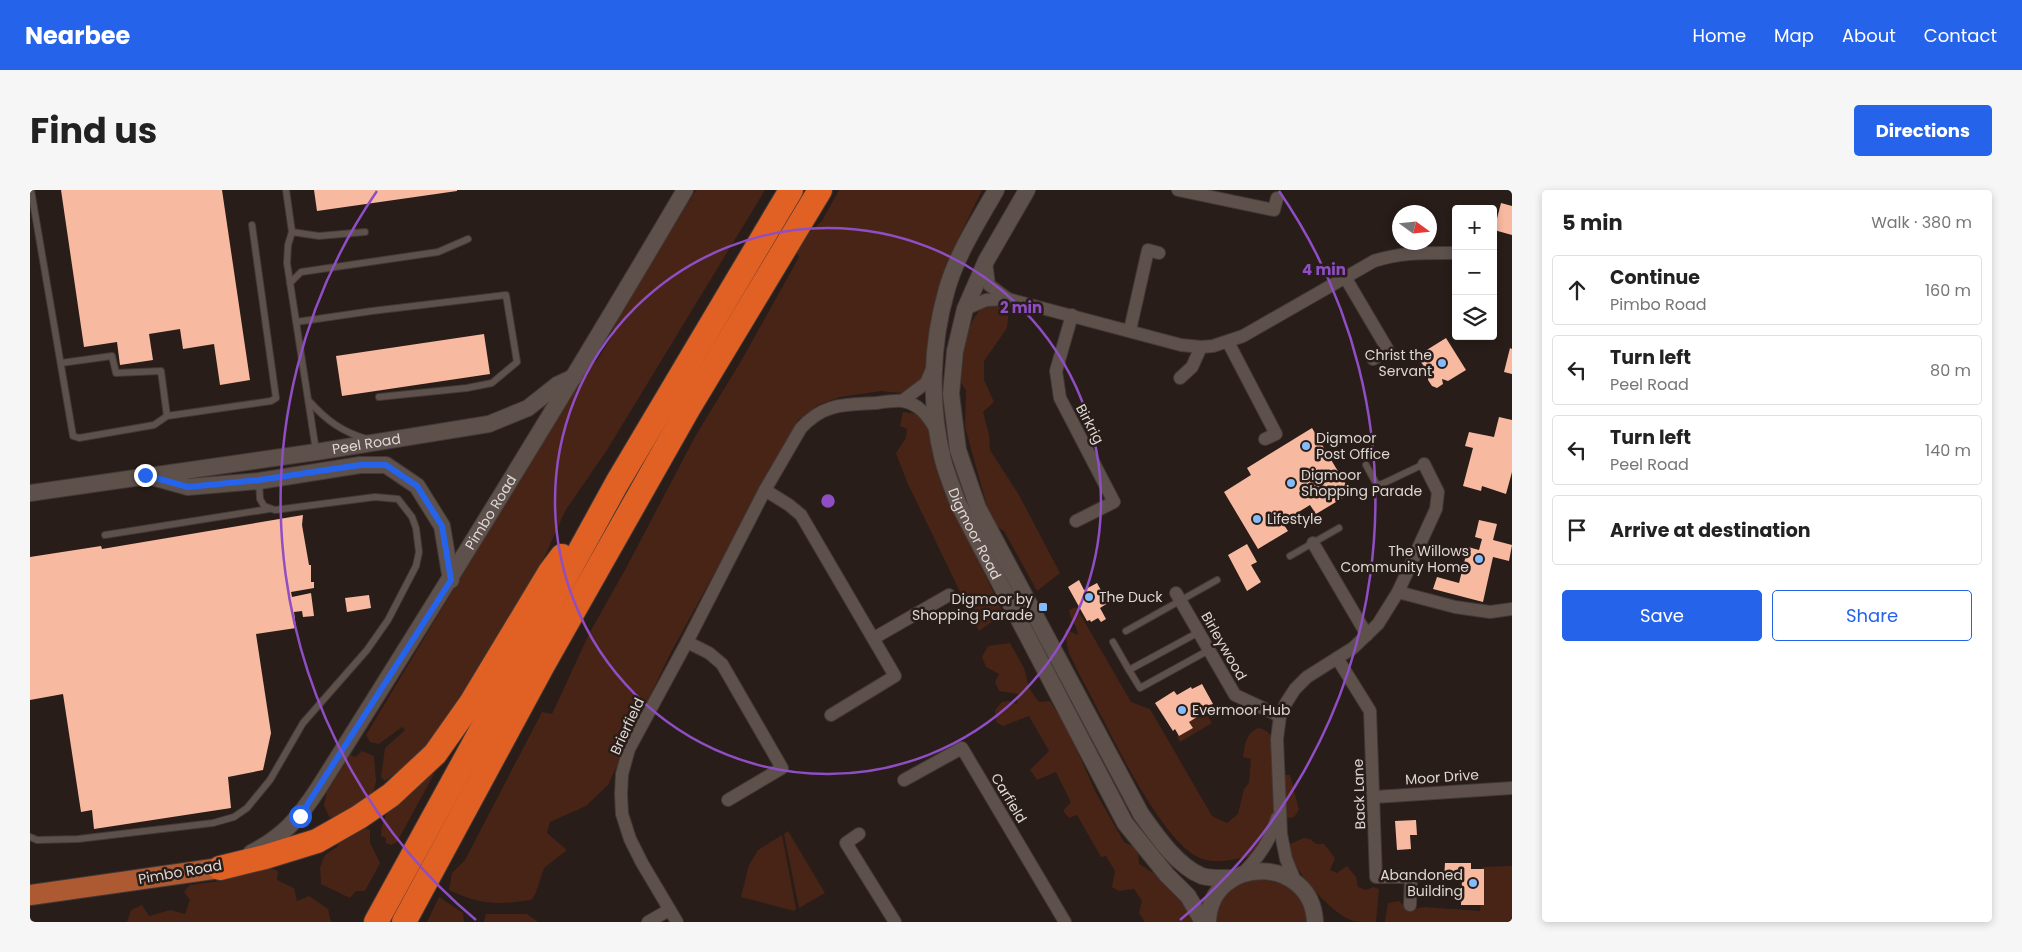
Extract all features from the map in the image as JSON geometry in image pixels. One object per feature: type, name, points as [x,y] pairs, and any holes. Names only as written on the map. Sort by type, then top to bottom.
[{"type":"highway","points":[[376,922],[617,483],[791,190]]},
{"type":"highway","points":[[408,916],[567,622],[688,409],[820,190]]},
{"type":"highway","points":[[220,868],[265,857],[317,840],[359,817],[391,795],[435,754],[471,703],[550,572],[617,483]]},
{"type":"main road","name":"Pimbo Road","points":[[30,895],[220,868]]},
{"type":"street","name":"Pimbo Road","points":[[220,868],[266,846],[300,816],[451,580],[685,190]]},
{"type":"street","name":"Digmoor Road","points":[[996,190],[969,237],[947,289],[936,341],[934,398],[943,460],[958,503],[1125,823],[1167,875],[1188,896],[1203,922]]},
{"type":"street","name":"Digmoor Road","points":[[1027,190],[986,262],[965,309],[955,351],[951,394],[958,450],[978,508],[1141,814],[1164,845],[1188,868],[1209,877],[1238,876],[1252,871],[1267,871],[1282,875],[1296,883]]},
{"type":"street","points":[[1178,190],[1274,210],[1277,198]]},
{"type":"street","points":[[1130,330],[1148,250],[1159,253]]},
{"type":"street","points":[[965,309],[986,300],[1008,299],[1201,348],[1228,342],[1251,332],[1374,261],[1397,254],[1452,253]]},
{"type":"street","points":[[986,262],[989,285],[1008,299]]},
{"type":"street","points":[[1345,277],[1388,350],[1373,359]]},
{"type":"street","name":"Birkrig","points":[[1072,315],[1056,371],[1060,398],[1114,502],[1076,521]]},
{"type":"street","points":[[1228,342],[1276,434],[1265,439]]},
{"type":"street","points":[[1180,378],[1192,367],[1201,348]]},
{"type":"street","points":[[902,401],[926,382],[934,365]]},
{"type":"street","name":"Peel Road","points":[[30,492],[316,452],[490,424],[528,408],[557,385],[574,377]]},
{"type":"street","name":"Brierfield","points":[[677,922],[630,839],[622,814],[622,774],[629,749],[687,642],[764,490],[801,428],[819,413],[842,404],[902,401],[919,408],[927,414],[938,432]]},
{"type":"street","points":[[1328,922],[1314,916],[1306,895],[1296,883],[1286,859],[1280,834],[1277,739],[1280,716],[1286,703],[1307,677],[1353,648],[1368,635],[1378,624],[1398,592],[1436,509],[1438,492],[1424,464]]},
{"type":"street","name":"Peel Road","points":[[145,475],[188,487],[259,480],[360,465],[386,465],[417,486],[442,526],[451,580]]},
{"type":"street","points":[[764,490],[789,505],[800,515],[896,676],[831,715]]},
{"type":"street","points":[[1313,543],[1368,635]]},
{"type":"street","points":[[1398,592],[1455,607],[1490,612],[1512,609]]},
{"type":"street","points":[[874,638],[949,595]]},
{"type":"street","name":"Birleywood","points":[[1179,597],[1235,695],[1280,716]]},
{"type":"street","points":[[687,642],[708,653],[722,664],[782,768],[728,800]]},
{"type":"street","name":"Back Lane","points":[[1337,658],[1370,711],[1375,797],[1376,877],[1410,877],[1410,905]]},
{"type":"street","name":"Carfield","points":[[904,780],[962,748],[1065,922]]},
{"type":"street","name":"Moor Drive","points":[[1375,797],[1512,788]]},
{"type":"street","points":[[1208,922],[1213,901],[1222,888],[1257,858],[1271,836],[1279,810]]},
{"type":"street","points":[[859,834],[846,842],[895,922]]},
{"type":"street","points":[[648,922],[669,910]]},
{"type":"lane","points":[[30,190],[73,436],[79,438],[154,425],[167,416],[271,402],[276,398],[252,225]]},
{"type":"lane","points":[[286,190],[292,232],[288,245],[287,263],[316,452]]},
{"type":"lane","points":[[292,232],[319,236],[365,232]]},
{"type":"lane","points":[[290,283],[301,272],[438,252],[468,239]]},
{"type":"lane","points":[[296,322],[372,310],[506,295],[516,362],[492,383],[467,388],[379,396]]},
{"type":"lane","points":[[61,363],[112,356],[116,373],[161,371],[167,416]]},
{"type":"lane","points":[[308,400],[334,426],[350,434],[366,438],[396,440]]},
{"type":"lane","points":[[1366,465],[1377,485],[1424,464]]},
{"type":"lane","points":[[259,480],[260,499],[264,506],[269,509]]},
{"type":"lane","points":[[30,837],[37,840],[78,839],[214,822],[234,817],[247,808],[270,780],[303,723],[367,650],[388,620],[416,566],[419,552],[414,522],[405,506],[398,499],[375,497],[275,510],[269,509],[105,534]]},
{"type":"lane","points":[[1290,556],[1339,528]]},
{"type":"lane","points":[[1126,631],[1179,597],[1217,580]]},
{"type":"lane","points":[[1129,670],[1199,632]]},
{"type":"lane","points":[[1112,642],[1140,688],[1209,650]]},
{"type":"shaded area","points":[[696,190],[765,190],[607,450],[565,511],[542,563],[473,684],[429,743],[404,768],[385,781],[381,777],[385,748],[405,730],[402,727],[379,744],[370,742],[366,735],[590,362],[596,362],[613,335],[613,325]]},
{"type":"shaded area","points":[[839,190],[982,190],[946,264],[932,314],[925,369],[920,381],[902,393],[881,391],[840,397],[818,405],[798,420],[669,656],[608,785],[586,806],[550,822],[547,833],[567,850],[544,868],[535,895],[531,900],[508,903],[480,901],[449,890],[452,873],[465,860],[542,712],[552,714],[589,634],[696,435],[740,363],[799,257],[796,252],[809,233],[822,221]]},
{"type":"shaded area","points":[[1000,304],[1009,308],[1007,328],[984,361],[984,380],[994,402],[983,412],[989,435],[990,450],[1019,495],[1060,573],[1037,591],[1004,531],[996,526],[987,506],[965,427],[966,390],[961,383],[965,338],[979,311],[988,305]]},
{"type":"shaded area","points":[[903,412],[917,414],[930,425],[954,508],[1003,613],[979,631],[907,482],[896,453],[906,438],[907,429],[900,426]]},
{"type":"shaded area","points":[[1076,607],[1131,702],[1150,709],[1212,816],[1227,823],[1238,814],[1244,789],[1249,783],[1251,759],[1243,757],[1247,740],[1251,733],[1259,728],[1270,735],[1275,754],[1274,775],[1290,775],[1299,810],[1294,817],[1274,820],[1252,856],[1219,861],[1200,858],[1185,848],[1156,813],[1141,790],[1070,655],[1065,629],[1078,635],[1069,610]]},
{"type":"shaded area","points":[[1010,643],[1024,668],[1029,688],[1039,702],[1050,701],[1069,732],[1095,791],[1124,842],[1138,849],[1139,864],[1173,885],[1195,922],[1145,922],[1139,913],[1142,901],[1134,889],[1119,891],[1112,887],[1115,871],[1106,856],[1101,857],[1077,815],[1069,818],[1063,811],[1071,802],[1056,772],[1037,780],[1030,770],[1049,751],[1029,716],[1003,726],[996,722],[995,710],[1002,702],[1009,701],[1017,704],[1018,694],[999,691],[995,682],[999,674],[986,667],[982,657],[988,646]]},
{"type":"shaded area","points":[[1205,712],[1212,723],[1180,742],[1177,737],[1193,728],[1189,722]]},
{"type":"shaded area","points":[[362,751],[374,756],[376,781],[373,793],[356,807],[337,818],[329,817],[324,805],[327,792],[350,755],[356,757]]},
{"type":"shaded area","points":[[428,769],[434,774],[397,842],[391,845],[386,843],[386,838],[381,836],[382,825],[391,806]]},
{"type":"shaded area","points":[[359,827],[370,830],[370,843],[380,863],[365,891],[356,891],[350,898],[321,884],[320,867],[325,855],[337,847],[342,836]]},
{"type":"shaded area","points":[[788,831],[825,893],[799,908],[784,834]]},
{"type":"shaded area","points":[[782,835],[796,909],[794,911],[741,897],[749,865],[758,850]]},
{"type":"shaded area","points":[[1304,838],[1310,839],[1316,844],[1324,844],[1335,858],[1330,870],[1337,873],[1347,866],[1356,877],[1358,887],[1366,890],[1373,887],[1379,889],[1376,922],[1353,921],[1345,917],[1327,904],[1310,886],[1291,854],[1290,844]]},
{"type":"shaded area","points":[[260,864],[278,871],[277,880],[294,888],[297,901],[309,896],[328,909],[331,922],[127,922],[131,910],[142,905],[149,916],[170,910],[185,914],[190,900],[184,892],[190,885],[228,880],[229,870]]},
{"type":"shaded area","points":[[1512,866],[1512,922],[1385,922],[1388,903],[1399,901],[1408,910],[1425,907],[1480,911],[1482,867]]},
{"type":"shaded area","points":[[1255,879],[1284,885],[1291,889],[1301,902],[1308,922],[1214,922],[1223,899],[1239,885]]},
{"type":"shaded area","points":[[439,897],[463,913],[464,922],[427,922]]},
{"type":"shaded area","points":[[486,914],[527,914],[538,922],[484,922]]},
{"type":"building","points":[[61,190],[222,190],[250,380],[220,385],[214,344],[183,349],[180,329],[149,334],[153,360],[120,365],[117,342],[84,347]]},
{"type":"building","points":[[314,190],[457,190],[457,191],[317,211]]},
{"type":"building","points":[[1501,203],[1512,206],[1512,235],[1497,231],[1497,218]]},
{"type":"building","points":[[484,334],[490,374],[342,396],[336,356]]},
{"type":"building","name":"Christ the Servant","points":[[1446,338],[1466,370],[1448,381],[1442,379],[1443,384],[1437,388],[1432,386],[1428,380],[1429,374],[1417,356]]},
{"type":"building","points":[[1510,348],[1512,349],[1512,374],[1504,372]]},
{"type":"building","points":[[1499,417],[1512,420],[1512,472],[1506,494],[1482,486],[1481,491],[1463,486],[1473,448],[1465,446],[1469,432],[1494,437]]},
{"type":"building","name":"Digmoor Shopping Parade","points":[[1312,428],[1351,493],[1316,514],[1310,505],[1282,522],[1288,531],[1258,549],[1224,492],[1251,475],[1247,468]]},
{"type":"building","points":[[303,515],[302,525],[309,565],[311,565],[311,582],[314,582],[314,588],[291,592],[292,597],[311,593],[314,616],[303,617],[302,611],[294,612],[296,628],[256,634],[271,733],[263,770],[228,777],[231,808],[94,829],[92,810],[81,812],[63,694],[30,700],[30,557],[101,546],[102,549]]},
{"type":"building","name":"The Willows Community Home","points":[[1479,520],[1497,524],[1493,540],[1512,545],[1509,561],[1493,557],[1483,602],[1433,589],[1437,577],[1459,583],[1468,547],[1479,550],[1482,539],[1475,537]]},
{"type":"building","points":[[1247,544],[1257,562],[1251,565],[1261,582],[1247,591],[1228,555]]},
{"type":"building","name":"The Duck","points":[[1079,580],[1084,590],[1097,583],[1108,603],[1100,608],[1106,619],[1101,622],[1098,618],[1091,622],[1090,620],[1087,621],[1068,587]]},
{"type":"building","points":[[369,595],[371,608],[347,612],[345,598]]},
{"type":"building","name":"Evermoor Hub","points":[[1202,684],[1213,704],[1203,709],[1205,712],[1189,722],[1193,728],[1179,736],[1175,729],[1173,731],[1155,703],[1174,691],[1177,695],[1191,687],[1192,689]]},
{"type":"building","points":[[1416,820],[1417,835],[1410,835],[1411,849],[1397,850],[1395,821]]},
{"type":"building","name":"Abandoned Building","points":[[1445,863],[1471,863],[1471,869],[1484,869],[1484,905],[1461,905],[1462,880],[1444,879]]},
{"type":"place","name":"Christ the Servant","points":[[1442,363]]},
{"type":"place","name":"Digmoor Post Office","points":[[1306,446]]},
{"type":"place","name":"Digmoor Shopping Parade","points":[[1291,483]]},
{"type":"place","name":"Lifestyle","points":[[1257,519]]},
{"type":"place","name":"The Willows Community Home","points":[[1479,559]]},
{"type":"place","name":"The Duck","points":[[1089,597]]},
{"type":"place","name":"Digmoor by Shopping Parade","points":[[1043,607]]},
{"type":"place","name":"Evermoor Hub","points":[[1182,710]]},
{"type":"place","name":"Abandoned Building","points":[[1473,883]]},
{"type":"route","points":[[145,475],[188,487],[259,480],[360,465],[386,465],[417,486],[442,526],[451,580],[300,816]]}]
